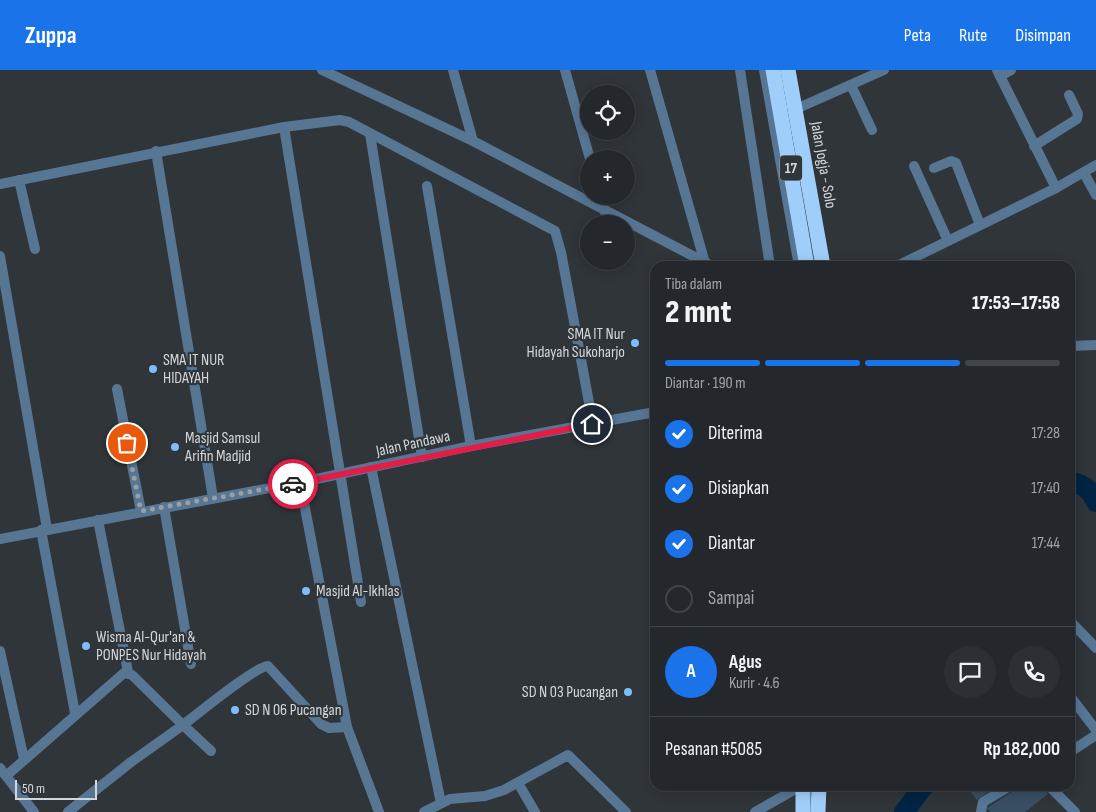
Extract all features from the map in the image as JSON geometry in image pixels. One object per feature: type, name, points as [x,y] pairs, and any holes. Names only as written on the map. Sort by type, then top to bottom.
[{"type":"highway","name":"Jalan Jogja - Solo","points":[[773,70],[806,261]]},
{"type":"highway","name":"Jalan Jogja - Solo","points":[[788,70],[822,261]]},
{"type":"highway","points":[[802,791],[803,812]]},
{"type":"highway","points":[[818,791],[818,812]]},
{"type":"street","points":[[322,70],[334,73],[473,140],[605,212],[703,261]]},
{"type":"street","points":[[453,70],[473,140]]},
{"type":"street","points":[[565,70],[587,150]]},
{"type":"street","points":[[650,70],[708,261]]},
{"type":"street","points":[[740,70],[769,261]]},
{"type":"street","points":[[764,70],[798,261]]},
{"type":"street","points":[[796,109],[884,70]]},
{"type":"street","points":[[1011,70],[998,73],[1056,188]]},
{"type":"street","points":[[851,85],[872,130]]},
{"type":"street","points":[[1034,146],[1077,119],[1078,114],[1069,95]]},
{"type":"street","points":[[0,184],[156,151],[284,127],[340,120],[349,122],[555,231],[561,252],[592,424]]},
{"type":"street","points":[[284,127],[361,602]]},
{"type":"street","points":[[370,134],[422,457]]},
{"type":"street","points":[[156,151],[213,498]]},
{"type":"street","points":[[934,168],[951,161],[956,163],[980,225]]},
{"type":"street","points":[[908,261],[1056,188],[1096,165]]},
{"type":"street","points":[[914,166],[948,241]]},
{"type":"street","points":[[1084,173],[1096,195]]},
{"type":"street","points":[[20,180],[35,249]]},
{"type":"street","points":[[427,186],[471,446]]},
{"type":"street","points":[[603,205],[605,212]]},
{"type":"street","points":[[0,256],[75,713]]},
{"type":"street","points":[[1075,346],[1096,345]]},
{"type":"street","points":[[117,388],[141,511]]},
{"type":"street","name":"Jalan Pandawa","points":[[0,539],[300,482],[471,446],[650,413]]},
{"type":"street","points":[[371,467],[441,803]]},
{"type":"street","points":[[300,482],[347,727],[379,812]]},
{"type":"street","points":[[164,507],[191,664]]},
{"type":"street","points":[[98,520],[128,672],[211,751]]},
{"type":"street","points":[[1075,625],[1094,642]]},
{"type":"street","points":[[0,651],[24,759]]},
{"type":"street","points":[[68,812],[132,762],[246,678],[266,666],[272,669],[321,724],[328,728],[347,727]]},
{"type":"street","points":[[34,812],[3,772],[24,759],[120,675],[128,672]]},
{"type":"street","points":[[1075,703],[1096,730]]},
{"type":"street","points":[[1075,749],[1096,735]]},
{"type":"street","points":[[426,811],[441,803],[457,798],[485,796],[518,783],[568,755],[626,812]]},
{"type":"street","points":[[518,783],[535,812]]},
{"type":"street","points":[[755,812],[793,791]]},
{"type":"street","points":[[981,812],[983,802],[1002,791]]},
{"type":"street","points":[[1054,791],[1075,812]]},
{"type":"shaded area","points":[[970,791],[989,791],[977,800]]},
{"type":"shaded area","points":[[1013,791],[1045,791],[1048,794],[1025,812],[990,812],[987,808]]},
{"type":"waterway","points":[[1075,483],[1086,488],[1096,502]]},
{"type":"waterway","points":[[904,812],[920,791]]},
{"type":"way so far","points":[[127,443],[141,511],[293,484]]},
{"type":"place","name":"SMA IT Nur Hidayah Sukoharjo","points":[[635,343]]},
{"type":"place","name":"SMA IT NUR HIDAYAH","points":[[153,369]]},
{"type":"place","name":"Masjid Samsul Arifin Madjid","points":[[175,447]]},
{"type":"place","name":"Masjid Al-Ikhlas","points":[[306,591]]},
{"type":"place","name":"Wisma Al-Qur'an & PONPES Nur Hidayah","points":[[86,646]]},
{"type":"place","name":"SD N 03 Pucangan","points":[[628,692]]},
{"type":"place","name":"SD N 06 Pucangan","points":[[235,710]]},
{"type":"route","points":[[293,484],[433,456],[471,446],[592,424]]}]
